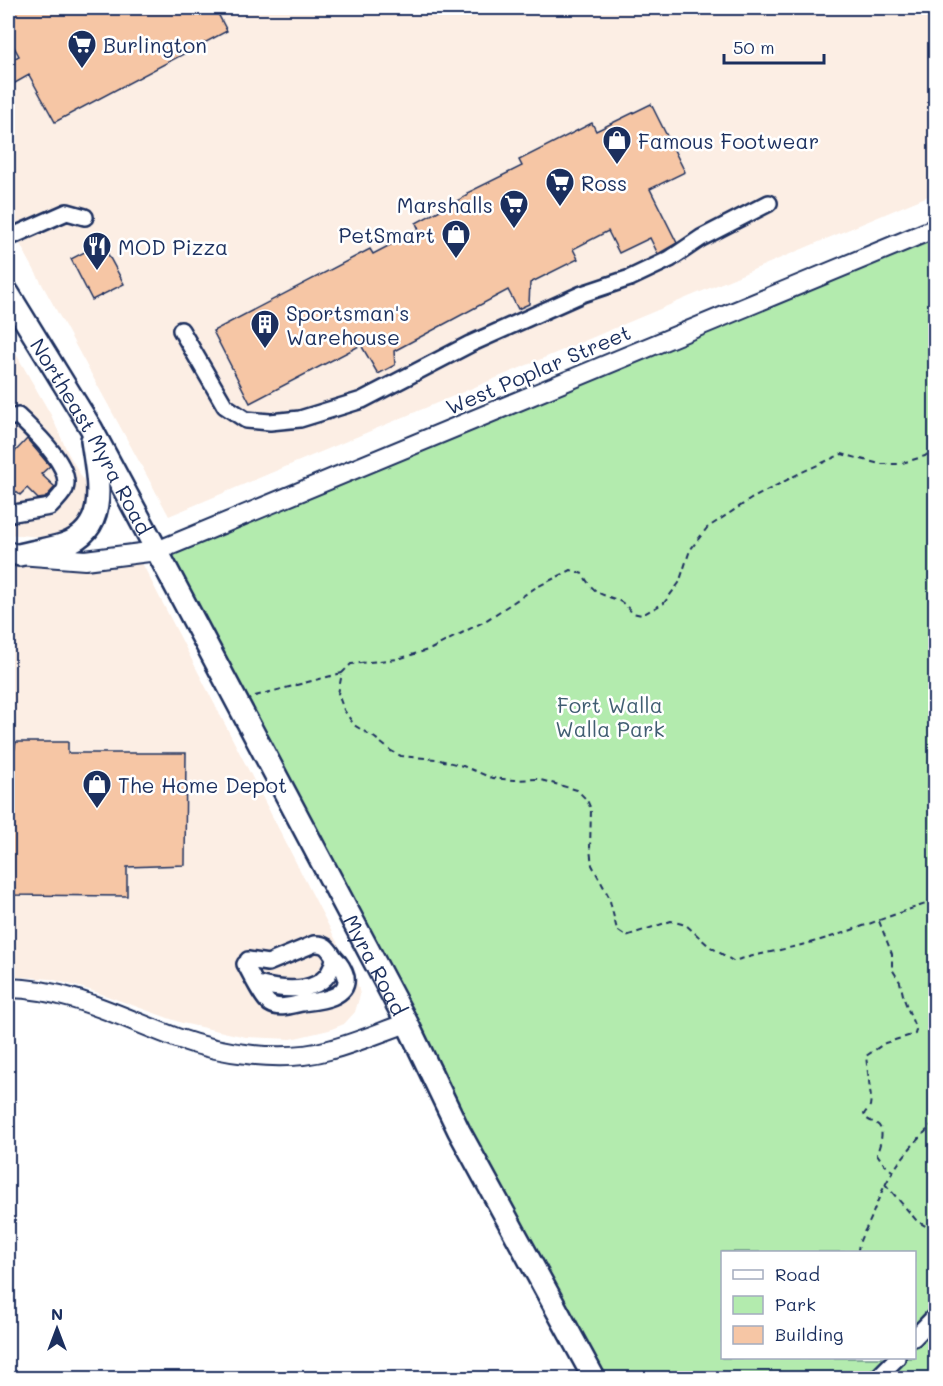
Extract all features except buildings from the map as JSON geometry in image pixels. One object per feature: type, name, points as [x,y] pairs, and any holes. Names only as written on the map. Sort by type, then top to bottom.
[{"type":"highway","name":"Northeast Myra Road","points":[[8,293],[91,428],[157,551]]},
{"type":"highway","points":[[13,553],[66,543],[81,535],[95,516],[99,494],[91,428]]},
{"type":"highway","name":"Myra Road","points":[[157,551],[407,1023],[459,1131],[594,1378]]},
{"type":"main road","name":"West Poplar Street","points":[[13,553],[85,560],[157,551],[936,228]]},
{"type":"main road","points":[[8,988],[23,988],[83,1000],[178,1039],[256,1056],[308,1055],[330,1050],[407,1023]]},
{"type":"street","points":[[182,330],[225,406],[246,420],[270,422],[300,418],[362,400],[470,344],[582,294],[630,278],[670,259],[701,238],[769,204]]},
{"type":"street","points":[[8,238],[67,212],[85,217]]},
{"type":"street","points":[[8,418],[18,416],[53,452],[66,482],[64,490],[50,507],[8,514]]},
{"type":"street","points":[[314,944],[327,948],[340,963],[346,981],[337,994],[326,1000],[277,1007],[267,1001],[257,984],[247,962],[268,963],[314,944]]},
{"type":"street","points":[[916,1337],[936,1315]]},
{"type":"street","points":[[877,1378],[896,1359]]},
{"type":"path","points":[[255,696],[342,673],[351,664],[398,658],[431,649],[494,615],[535,588],[571,570],[583,574],[588,585],[596,592],[625,602],[632,613],[642,615],[664,603],[679,583],[690,550],[707,528],[750,499],[842,454],[880,464],[899,464],[925,456],[936,448]]},
{"type":"path","points":[[342,673],[338,693],[344,710],[354,725],[400,756],[436,759],[463,766],[492,778],[537,779],[577,790],[591,809],[592,865],[609,897],[617,930],[626,936],[671,921],[687,925],[709,946],[733,961],[813,942],[936,901]]},
{"type":"path","points":[[879,921],[892,954],[892,969],[900,982],[903,999],[916,1030],[915,1034],[885,1043],[866,1056],[871,1098],[870,1106],[864,1114],[865,1119],[880,1126],[881,1134],[877,1154],[892,1171]]},
{"type":"path","points":[[858,1251],[860,1240],[873,1214],[875,1204],[892,1171],[936,1120]]},
{"type":"path","points":[[885,1184],[917,1221],[936,1232]]},
{"type":"shaded area","points":[[8,8],[935,8],[935,193],[169,516],[8,222]]},
{"type":"shaded area","points":[[8,340],[51,415],[84,481],[87,496],[85,517],[66,532],[41,537],[8,534]]},
{"type":"shaded area","points":[[8,561],[67,570],[97,570],[142,563],[357,981],[360,995],[355,1012],[344,1024],[291,1039],[246,1037],[182,1023],[93,991],[51,979],[8,976]]},
{"type":"green space","name":"Fort Walla Walla Park","points":[[935,228],[935,1378],[594,1378],[157,551]]},
{"type":"place","name":"Burlington","points":[[82,70]]},
{"type":"place","name":"Famous Footwear","points":[[617,166]]},
{"type":"place","name":"Ross","points":[[560,208]]},
{"type":"place","name":"Marshalls","points":[[514,230]]},
{"type":"place","name":"PetSmart","points":[[456,260]]},
{"type":"place","name":"MOD Pizza","points":[[97,272]]},
{"type":"place","name":"Sportsman's Warehouse","points":[[265,350]]},
{"type":"place","name":"The Home Depot","points":[[97,810]]}]
